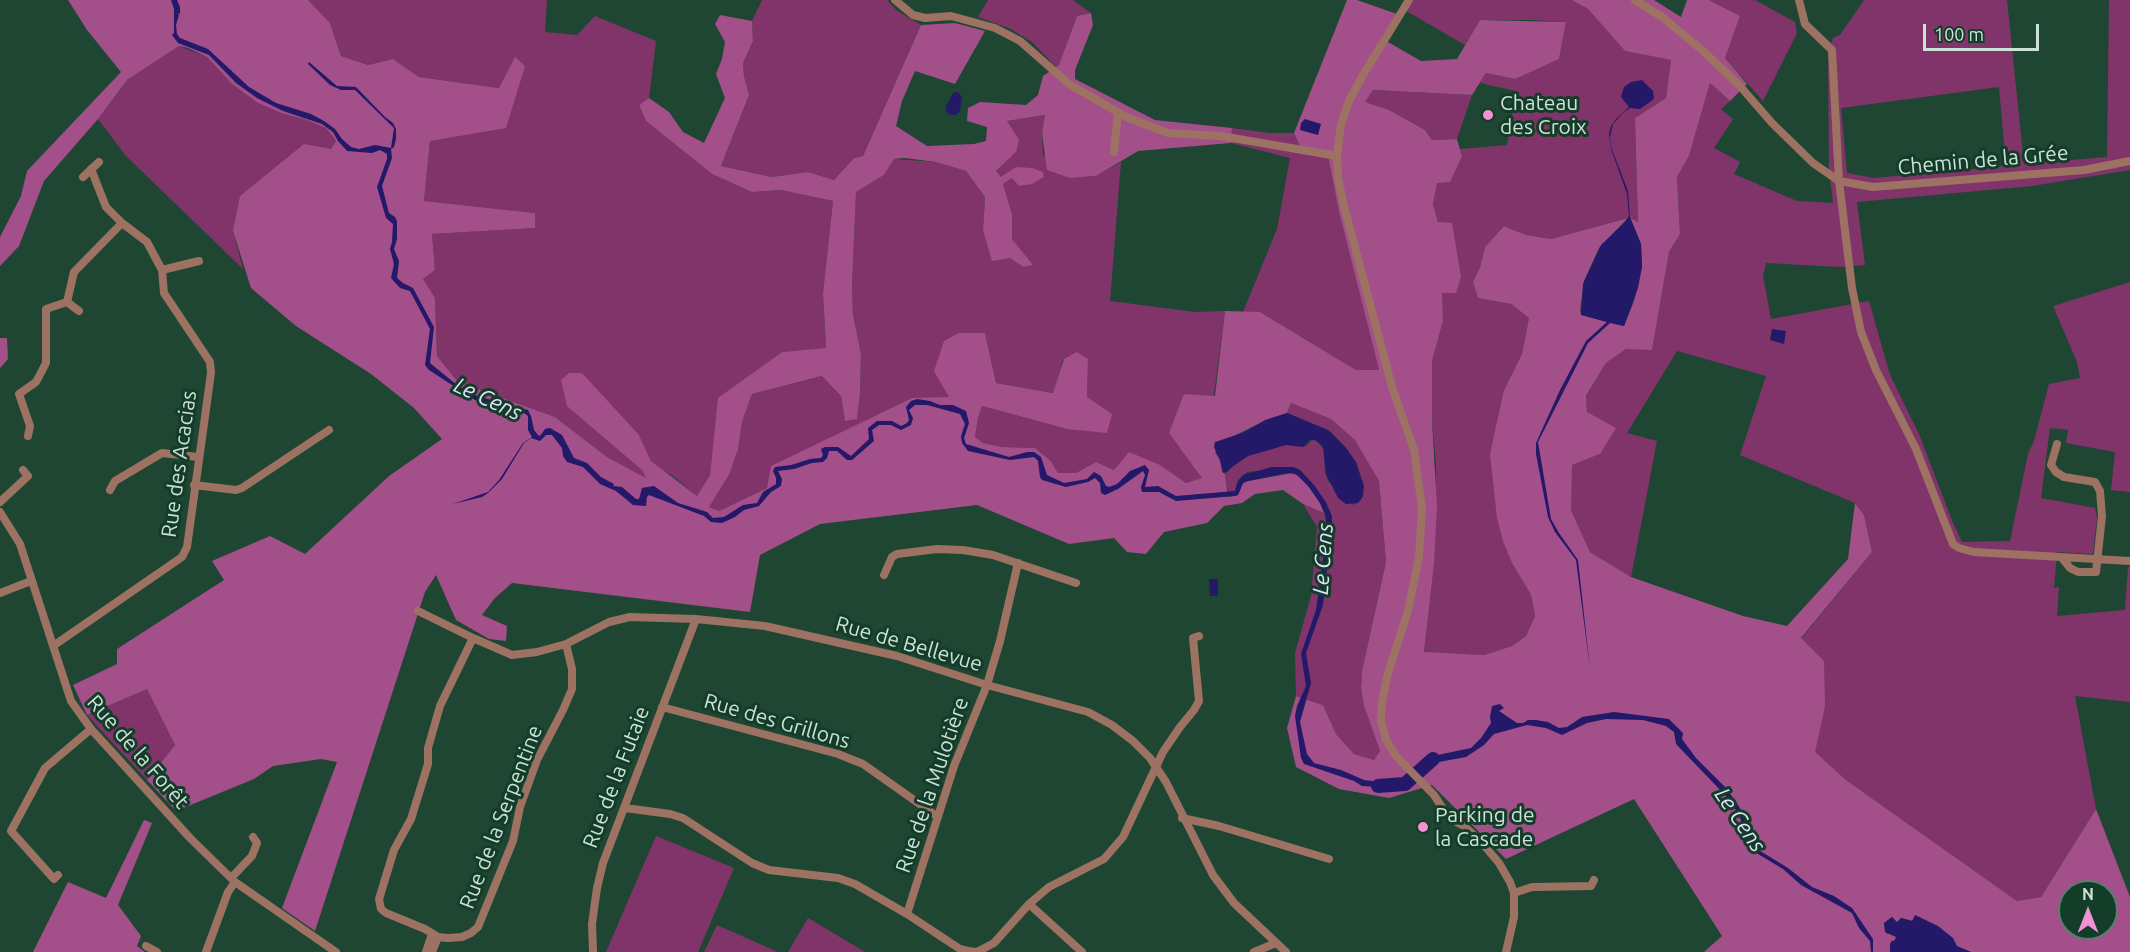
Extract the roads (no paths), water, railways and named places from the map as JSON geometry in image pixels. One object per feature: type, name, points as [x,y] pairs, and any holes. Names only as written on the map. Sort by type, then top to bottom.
[{"type":"street","points":[[895,0],[913,15],[925,18],[951,16],[995,28],[1020,41],[1069,84],[1118,112],[1168,133],[1221,136],[1337,156]]},
{"type":"street","points":[[1409,0],[1349,101],[1341,124],[1337,156],[1343,202],[1392,387],[1411,437],[1422,509],[1419,557],[1408,610],[1388,673],[1381,715],[1386,740],[1396,756],[1434,795],[1449,818],[1464,826],[1499,863],[1514,894],[1513,927],[1506,952]]},
{"type":"street","points":[[1635,0],[1662,17],[1702,50],[1739,85],[1805,156],[1828,176],[1839,182]]},
{"type":"street","points":[[1799,0],[1805,24],[1832,50],[1839,182],[1852,288],[1860,332],[1876,370],[1916,449],[1953,544],[1974,552],[2130,561]]},
{"type":"street","points":[[1114,152],[1118,112]]},
{"type":"street","name":"Chemin de la Grée","points":[[1839,182],[1873,187],[2084,170],[2130,161]]},
{"type":"street","points":[[83,177],[99,162]]},
{"type":"street","points":[[91,169],[106,207],[147,242],[162,270],[199,261]]},
{"type":"street","points":[[67,302],[74,272],[122,223]]},
{"type":"street","name":"Rue des Acacias","points":[[52,646],[182,557],[187,547],[211,373],[210,362],[164,293],[162,270]]},
{"type":"street","points":[[67,302],[79,311]]},
{"type":"street","points":[[28,436],[30,426],[19,394],[36,382],[46,363],[46,309],[67,302]]},
{"type":"street","points":[[194,485],[236,490],[242,488],[329,430]]},
{"type":"street","points":[[2057,444],[2051,465],[2064,477],[2095,483],[2100,491],[2102,516],[2096,572],[2078,572],[2070,568],[2062,558]]},
{"type":"street","points":[[110,490],[115,481],[162,453],[198,457]]},
{"type":"street","points":[[0,502],[28,476],[23,470]]},
{"type":"street","name":"Rue de la Forêt","points":[[0,512],[20,544],[71,701],[91,729],[190,838],[233,880],[330,951]]},
{"type":"street","points":[[884,575],[891,557],[897,554],[937,549],[993,555],[1077,583]]},
{"type":"street","name":"Rue de la Mulotière","points":[[907,914],[954,766],[987,685],[1018,563]]},
{"type":"street","points":[[0,593],[31,581]]},
{"type":"street","name":"Rue de Bellevue","points":[[418,610],[512,655],[537,652],[566,644],[609,622],[630,618],[696,619],[765,626],[897,656],[987,685],[1088,712],[1112,725],[1133,741],[1156,767],[1166,782],[1212,875],[1234,903],[1286,952]]},
{"type":"street","name":"Rue de la Futaie","points":[[593,952],[592,924],[603,863],[696,619]]},
{"type":"street","points":[[625,808],[683,818],[744,858],[769,870],[838,878],[855,884],[907,914],[960,949],[982,951],[994,943],[1029,904],[1049,887],[1104,859],[1123,837],[1156,767],[1199,701],[1193,638],[1199,636]]},
{"type":"street","points":[[435,935],[424,928],[386,913],[381,909],[379,899],[394,850],[411,819],[428,764],[428,748],[440,706],[473,638]]},
{"type":"street","name":"Rue de la Serpentine","points":[[435,935],[448,939],[462,937],[478,927],[513,841],[520,807],[537,760],[572,689],[572,669],[566,644]]},
{"type":"street","name":"Rue des Grillons","points":[[662,707],[838,754],[862,764],[938,817]]},
{"type":"street","points":[[58,875],[54,879],[11,831],[45,768],[91,729]]},
{"type":"street","points":[[1182,818],[1220,826],[1329,859]]},
{"type":"street","points":[[206,952],[233,880],[252,856],[257,843],[253,837]]},
{"type":"street","points":[[1514,894],[1532,887],[1591,886],[1594,880]]},
{"type":"street","points":[[1029,904],[1082,952]]},
{"type":"street","points":[[426,952],[435,935]]},
{"type":"street","points":[[432,952],[435,935]]},
{"type":"street","points":[[1254,952],[1276,943]]},
{"type":"street","points":[[146,946],[157,952]]},
{"type":"waterway","name":"Le Cens","points":[[1378,786],[1405,784],[1433,759]]},
{"type":"place","name":"Chateau des Croix","points":[[1488,115]]},
{"type":"place","name":"Parking de la Cascade","points":[[1423,827]]}]
